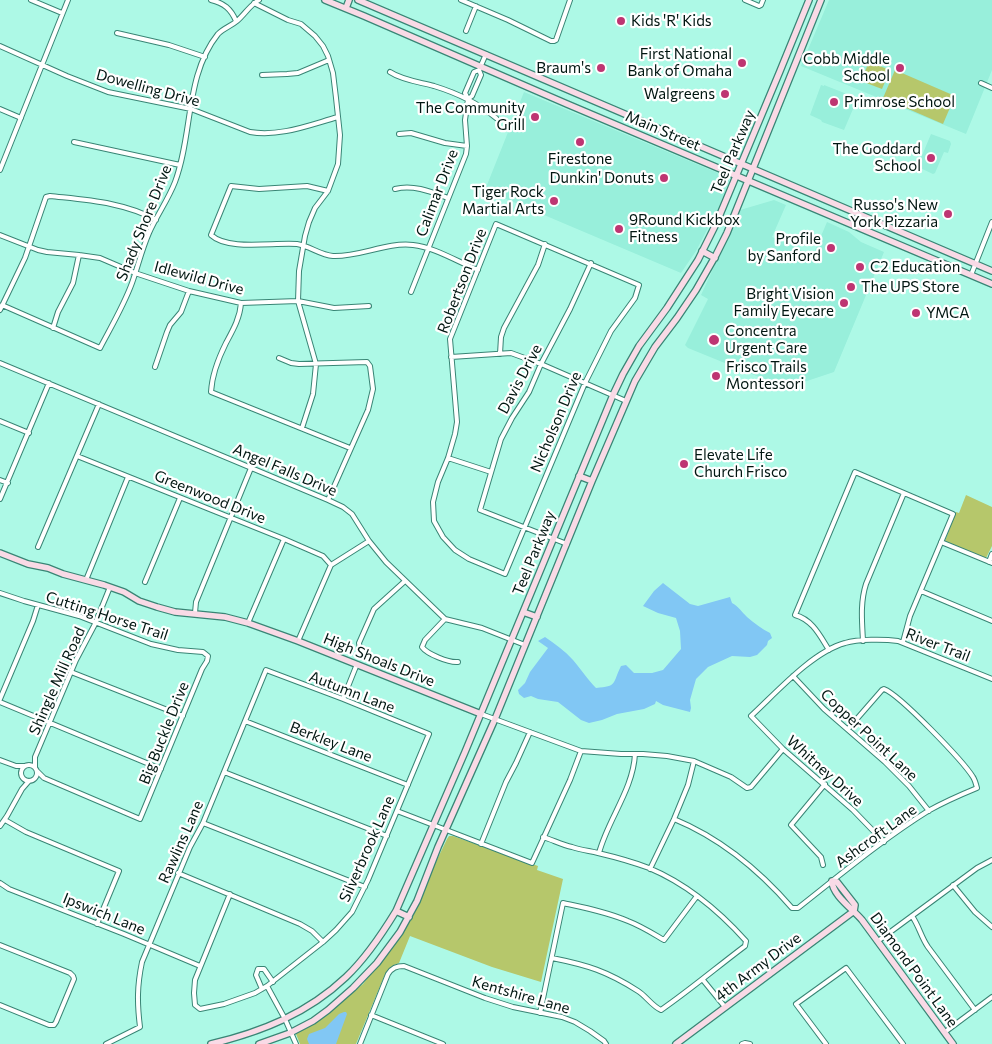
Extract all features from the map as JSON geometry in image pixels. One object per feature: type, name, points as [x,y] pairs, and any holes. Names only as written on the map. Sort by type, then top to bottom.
[{"type":"main road","name":"Main Street","points":[[325,0],[339,2],[346,8],[480,68],[992,284]]},
{"type":"main road","points":[[346,8],[349,0]]},
{"type":"main road","name":"Main Street","points":[[358,0],[992,271]]},
{"type":"main road","name":"Teel Parkway","points":[[211,1044],[236,1038],[276,1024],[311,1005],[345,978],[383,933],[396,911],[481,714],[613,395],[639,346],[668,308],[688,277],[716,224],[808,0]]},
{"type":"main road","name":"Teel Parkway","points":[[259,1044],[290,1033],[328,1010],[354,988],[377,963],[408,918],[495,719],[626,401],[644,364],[679,316],[715,258],[727,233],[821,0]]},
{"type":"main road","points":[[800,21],[811,26]]},
{"type":"main road","points":[[567,104],[572,92]]},
{"type":"main road","points":[[644,136],[649,124]]},
{"type":"main road","points":[[827,215],[833,203]]},
{"type":"main road","points":[[702,252],[715,258]]},
{"type":"main road","points":[[668,308],[679,316]]},
{"type":"main road","points":[[580,476],[592,482]]},
{"type":"main road","name":"High Shoals Drive","points":[[1,555],[110,587],[124,592],[139,601],[175,612],[195,613],[248,623],[481,714]]},
{"type":"main road","points":[[523,612],[536,618]]},
{"type":"main road","name":"Diamond Point Lane","points":[[832,881],[837,882],[855,905],[854,911],[953,1044]]},
{"type":"main road","points":[[396,911],[408,918]]},
{"type":"main road","name":"4th Army Drive","points":[[676,1044],[854,911]]},
{"type":"street","points":[[30,0],[62,13]]},
{"type":"street","points":[[0,170],[68,0]]},
{"type":"street","points":[[211,0],[227,7],[233,13],[236,21]]},
{"type":"street","name":"Shady Shore Drive","points":[[53,328],[100,348],[115,320],[135,273],[144,245],[174,183],[180,165],[197,75],[218,34],[236,21],[254,1],[259,0]]},
{"type":"street","points":[[461,0],[551,41],[556,40],[570,0]]},
{"type":"street","points":[[744,0],[759,6],[763,0]]},
{"type":"street","points":[[254,1],[288,20],[306,27],[323,46],[333,73],[338,116],[340,135],[336,169],[328,191],[312,213],[303,245],[299,271],[298,301],[316,364],[313,394],[302,428]]},
{"type":"street","points":[[466,31],[476,6]]},
{"type":"street","points":[[117,33],[169,45],[205,58]]},
{"type":"street","name":"Dowelling Drive","points":[[0,46],[108,92],[191,109],[240,129],[258,134],[289,130],[338,116]]},
{"type":"street","name":"Calimar Drive","points":[[468,99],[472,96],[481,75],[480,68],[486,54]]},
{"type":"street","points":[[262,75],[298,72],[329,60]]},
{"type":"street","name":"Calimar Drive","points":[[411,292],[465,158],[468,99],[465,93],[474,72],[480,68]]},
{"type":"street","points":[[390,72],[396,76],[434,86],[468,99],[483,107],[496,118]]},
{"type":"street","points":[[981,83],[992,88]]},
{"type":"street","points":[[0,110],[21,118]]},
{"type":"street","points":[[399,134],[411,133],[445,143],[467,146]]},
{"type":"street","points":[[74,142],[180,165]]},
{"type":"street","points":[[328,191],[307,186],[258,188],[231,186],[211,235],[216,239],[242,245],[289,243],[303,245],[333,256],[366,252],[398,245],[411,245],[429,248],[478,270]]},
{"type":"street","points":[[395,189],[418,189],[448,198]]},
{"type":"street","points":[[0,310],[25,258],[46,197],[95,201],[120,206],[156,220]]},
{"type":"street","points":[[971,275],[992,222]]},
{"type":"street","name":"Robertson Drive","points":[[506,574],[469,559],[455,550],[443,537],[434,521],[433,502],[438,482],[448,458],[457,422],[450,339],[496,224],[545,244]]},
{"type":"street","name":"Idlewild Drive","points":[[0,235],[38,250],[100,258],[135,273],[190,291],[241,303],[298,301],[334,308],[369,306]]},
{"type":"street","points":[[500,354],[501,337],[504,328],[538,265],[545,244],[591,264]]},
{"type":"street","points":[[2,305],[53,328],[58,312],[73,283],[79,255]]},
{"type":"street","name":"Nicholson Drive","points":[[506,574],[584,383],[611,331],[634,298],[639,285],[591,264]]},
{"type":"street","name":"Davis Drive","points":[[524,528],[480,510],[501,440],[512,418],[529,392],[591,264]]},
{"type":"street","points":[[155,367],[170,325],[181,312],[190,291]]},
{"type":"street","points":[[241,303],[235,326],[216,364],[211,392],[350,448]]},
{"type":"street","points":[[451,357],[511,353],[626,401]]},
{"type":"street","points":[[279,358],[299,364],[367,362],[370,366],[373,389],[368,410],[328,500]]},
{"type":"street","name":"Angel Falls Drive","points":[[0,363],[343,507],[352,514],[369,541],[386,562],[446,619],[482,628],[525,645]]},
{"type":"street","points":[[0,499],[49,383]]},
{"type":"street","points":[[38,547],[99,404]]},
{"type":"street","points":[[0,420],[29,433]]},
{"type":"street","name":"Greenwood Drive","points":[[77,456],[284,539],[323,556],[331,565]]},
{"type":"street","points":[[448,458],[491,472]]},
{"type":"street","points":[[195,613],[196,602],[251,468]]},
{"type":"street","points":[[829,650],[812,625],[802,617],[795,615],[855,472],[953,514],[910,616],[903,642]]},
{"type":"street","points":[[86,580],[128,477]]},
{"type":"street","points":[[0,480],[8,483]]},
{"type":"street","points":[[863,641],[862,595],[904,493]]},
{"type":"street","points":[[144,582],[180,498]]},
{"type":"street","points":[[524,528],[567,544]]},
{"type":"street","points":[[248,623],[284,539]]},
{"type":"street","points":[[298,641],[331,565],[369,541]]},
{"type":"street","points":[[942,542],[990,562],[992,554]]},
{"type":"street","points":[[360,650],[359,643],[374,609],[405,581]]},
{"type":"street","name":"Shingle Mill Road","points":[[27,765],[35,757],[81,649],[96,622],[110,587]]},
{"type":"street","points":[[921,591],[992,621]]},
{"type":"street","name":"Cutting Horse Trail","points":[[0,593],[96,622],[151,644],[178,650],[203,652],[208,656]]},
{"type":"street","points":[[0,698],[38,605]]},
{"type":"street","points":[[446,619],[425,640],[422,647],[426,652],[452,663],[458,662]]},
{"type":"street","name":"River Trail","points":[[751,716],[809,662],[845,643],[891,640],[903,642],[992,678]]},
{"type":"street","name":"Big Buckle Drive","points":[[44,778],[140,819],[208,656]]},
{"type":"street","points":[[343,699],[357,664]]},
{"type":"street","name":"Autumn Lane","points":[[266,670],[429,734]]},
{"type":"street","name":"Rawlins Lane","points":[[106,1044],[140,1027],[138,981],[142,962],[192,841],[203,823],[266,670]]},
{"type":"street","points":[[71,672],[183,716]]},
{"type":"street","name":"Copper Point Lane","points":[[793,676],[824,709],[885,762],[909,786],[928,811]]},
{"type":"street","name":"Ashcroft Lane","points":[[674,819],[719,842],[753,868],[792,908],[798,908],[928,811],[977,788],[974,778],[958,758],[890,691],[882,690],[848,729]]},
{"type":"street","points":[[0,702],[161,769]]},
{"type":"street","name":"High Shoals Drive","points":[[481,714],[581,751],[667,756],[694,761],[732,777],[747,788],[751,787],[783,749]]},
{"type":"street","name":"Whitney Drive","points":[[751,716],[783,749],[825,784],[884,842]]},
{"type":"street","name":"Berkley Lane","points":[[245,721],[408,785]]},
{"type":"street","points":[[481,844],[506,782],[530,732]]},
{"type":"street","name":"Silverbrook Lane","points":[[200,966],[194,987],[195,1005],[202,1009],[224,1004],[262,989],[336,930],[352,912],[365,887],[429,734]]},
{"type":"street","points":[[397,811],[532,863],[570,780],[581,751]]},
{"type":"street","points":[[599,853],[603,839],[622,800],[632,773],[635,754]]},
{"type":"street","name":"Shingle Mill Road","points":[[35,757],[36,769]]},
{"type":"street","points":[[0,760],[12,765],[27,765],[36,769],[44,778]]},
{"type":"street","points":[[650,869],[688,785],[694,761]]},
{"type":"street","points":[[12,765],[24,779],[44,778]]},
{"type":"street","points":[[22,789],[21,769],[27,765]]},
{"type":"street","points":[[0,826],[22,789],[36,776],[36,769]]},
{"type":"street","points":[[224,772],[387,836]]},
{"type":"street","points":[[823,865],[821,857],[790,825],[825,784]]},
{"type":"street","points":[[5,820],[26,832],[119,871],[97,924]]},
{"type":"street","points":[[203,823],[365,887]]},
{"type":"street","points":[[544,837],[650,869],[676,882],[697,896],[730,923],[746,942],[745,946],[720,964],[703,980],[661,1010],[642,994],[619,979],[598,969],[552,958]]},
{"type":"street","points":[[878,941],[981,865],[992,860]]},
{"type":"street","points":[[178,873],[300,924],[312,931],[323,942]]},
{"type":"street","name":"Ipswich Lane","points":[[0,883],[12,890],[150,944],[200,966]]},
{"type":"street","points":[[954,885],[975,912],[992,927]]},
{"type":"street","points":[[200,966],[230,894]]},
{"type":"street","points":[[540,1013],[563,903],[614,915],[664,940],[697,896]]},
{"type":"street","points":[[912,916],[918,925],[924,942],[975,1010]]},
{"type":"street","points":[[0,945],[70,973],[74,977],[54,1025],[0,1005]]},
{"type":"street","name":"Kentshire Lane","points":[[372,1015],[388,974],[392,969],[404,966],[485,998],[575,1022],[606,1044]]},
{"type":"street","points":[[826,1044],[796,1004],[846,968],[903,1044]]},
{"type":"street","points":[[262,989],[256,975],[258,969],[264,969],[273,982]]},
{"type":"street","points":[[703,980],[725,1008]]},
{"type":"street","points":[[267,986],[296,1044]]},
{"type":"street","points":[[945,1032],[992,997]]},
{"type":"street","points":[[360,1044],[372,1015],[443,1044]]},
{"type":"shaded area","name":"Cobb Middle School","points":[[829,0],[992,0],[992,70],[966,134],[801,66]]},
{"type":"shaded area","points":[[869,62],[890,70],[882,89],[861,81]]},
{"type":"shaded area","points":[[895,70],[955,96],[943,124],[883,98]]},
{"type":"shaded area","name":"Primrose School","points":[[821,85],[852,96],[857,108],[853,109],[844,130],[822,122],[810,115]]},
{"type":"shaded area","points":[[524,92],[730,178],[719,207],[696,251],[681,273],[485,190]]},
{"type":"shaded area","name":"The Goddard School","points":[[931,134],[950,141],[951,144],[948,153],[944,152],[933,174],[918,167]]},
{"type":"shaded area","points":[[774,200],[786,205],[772,237],[813,255],[827,222],[849,232],[861,242],[884,252],[834,372],[786,388],[688,348],[685,345],[708,299],[701,295],[740,210]]},
{"type":"shaded area","points":[[966,495],[992,507],[992,546],[986,558],[945,541],[956,512],[959,513]]},
{"type":"shaded area","points":[[449,836],[538,866],[537,870],[563,879],[541,982],[492,967],[410,936],[399,963],[386,972],[356,1044],[300,1044],[296,1034],[316,1021],[363,984],[402,932]]},
{"type":"water","points":[[663,583],[690,604],[698,606],[730,597],[732,603],[752,621],[770,633],[772,638],[757,655],[750,657],[732,656],[708,667],[696,679],[690,700],[690,712],[663,705],[656,701],[655,704],[644,709],[617,714],[589,723],[581,720],[558,702],[531,696],[524,698],[519,694],[518,690],[525,683],[530,672],[548,648],[538,641],[545,637],[576,663],[596,688],[611,685],[621,666],[626,665],[634,673],[652,673],[663,670],[681,649],[680,631],[676,618],[643,606],[654,591]]},
{"type":"water","points":[[344,1012],[347,1014],[336,1044],[309,1044],[307,1039],[309,1034],[325,1028],[339,1014]]},
{"type":"place","name":"Kids 'R' Kids","points":[[621,21]]},
{"type":"place","name":"First National Bank of Omaha","points":[[742,63]]},
{"type":"place","name":"Braum's","points":[[601,68]]},
{"type":"place","name":"Cobb Middle School","points":[[900,68]]},
{"type":"place","name":"Walgreens","points":[[725,94]]},
{"type":"place","name":"Primrose School","points":[[834,102]]},
{"type":"place","name":"The Community Grill","points":[[535,117]]},
{"type":"place","name":"Firestone","points":[[580,142]]},
{"type":"place","name":"The Goddard School","points":[[931,158]]},
{"type":"place","name":"Dunkin' Donuts","points":[[664,178]]},
{"type":"place","name":"Tiger Rock Martial Arts","points":[[554,201]]},
{"type":"place","name":"Russo's New York Pizzaria","points":[[948,214]]},
{"type":"place","name":"9Round Kickbox Fitness","points":[[619,229]]},
{"type":"place","name":"Profile by Sanford","points":[[831,248]]},
{"type":"place","name":"C2 Education","points":[[860,267]]},
{"type":"place","name":"The UPS Store","points":[[851,287]]},
{"type":"place","name":"Bright Vision Family Eyecare","points":[[844,303]]},
{"type":"place","name":"YMCA","points":[[916,313]]},
{"type":"place","name":"Concentra Urgent Care","points":[[714,340]]},
{"type":"place","name":"Frisco Trails Montessori","points":[[716,376]]},
{"type":"place","name":"Elevate Life Church Frisco","points":[[684,464]]}]
